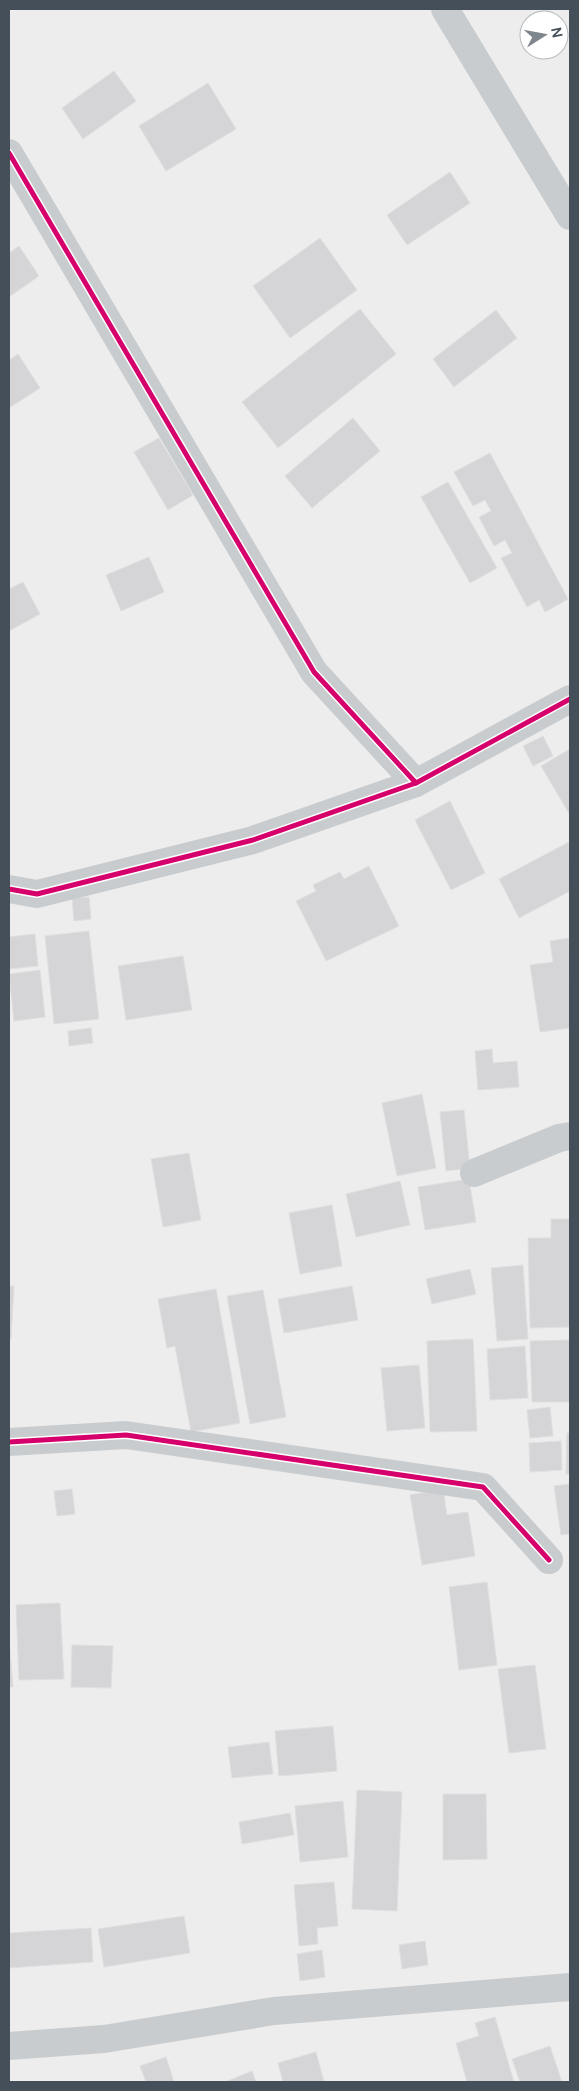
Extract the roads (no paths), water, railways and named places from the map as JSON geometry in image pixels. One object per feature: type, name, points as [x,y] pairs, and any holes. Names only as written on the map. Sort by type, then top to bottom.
[{"type":"street","points":[[445,9],[570,216]]},
{"type":"street","points":[[9,152],[314,672],[416,783]]},
{"type":"street","points":[[9,889],[37,894],[253,840],[416,783],[570,699]]},
{"type":"street","points":[[474,1173],[559,1138],[570,1136]]},
{"type":"street","points":[[9,1442],[126,1435],[483,1487],[549,1560]]},
{"type":"street","points":[[9,2046],[104,2039],[274,2011],[570,1987]]}]
